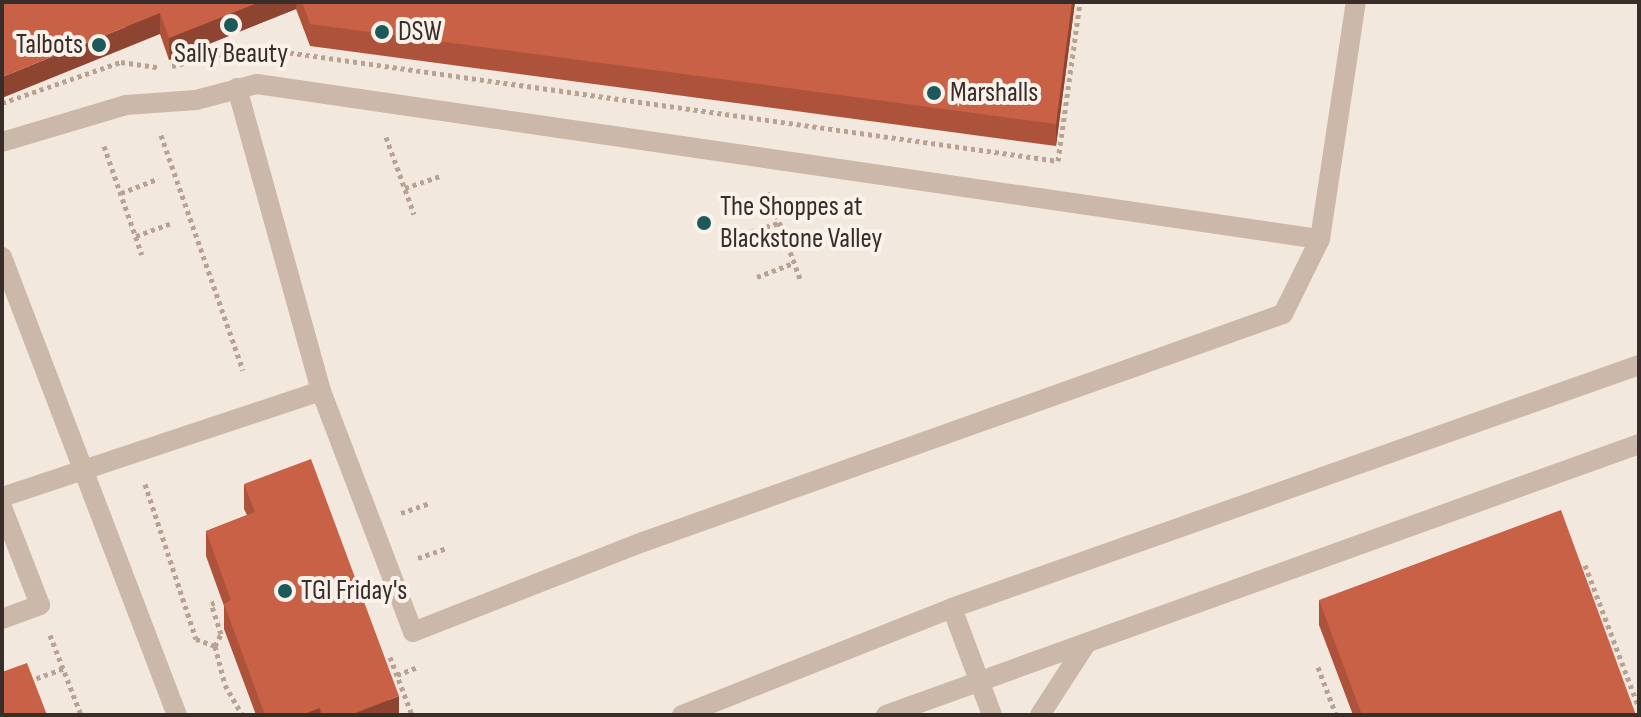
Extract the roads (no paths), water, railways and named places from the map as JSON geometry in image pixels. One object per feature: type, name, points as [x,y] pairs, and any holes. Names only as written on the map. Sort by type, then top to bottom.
[{"type":"street","points":[[237,88],[321,391],[413,632],[684,527],[1283,314],[1320,239],[1356,2]]},
{"type":"street","points":[[2,142],[126,105],[196,100],[257,84],[1320,239]]},
{"type":"street","points":[[2,257],[177,715]]},
{"type":"street","points":[[682,715],[952,608],[1639,365]]},
{"type":"street","points":[[2,497],[82,467],[321,391]]},
{"type":"street","points":[[886,715],[1639,444]]},
{"type":"street","points":[[2,507],[40,605],[2,619]]},
{"type":"street","points":[[952,608],[992,715]]},
{"type":"street","points":[[1040,715],[1086,644]]},
{"type":"place","name":"Sally Beauty","points":[[231,25]]},
{"type":"place","name":"DSW","points":[[382,32]]},
{"type":"place","name":"Talbots","points":[[99,45]]},
{"type":"place","name":"Marshalls","points":[[934,93]]},
{"type":"place","name":"The Shoppes at Blackstone Valley","points":[[704,223]]},
{"type":"place","name":"TGI Friday's","points":[[285,591]]}]
